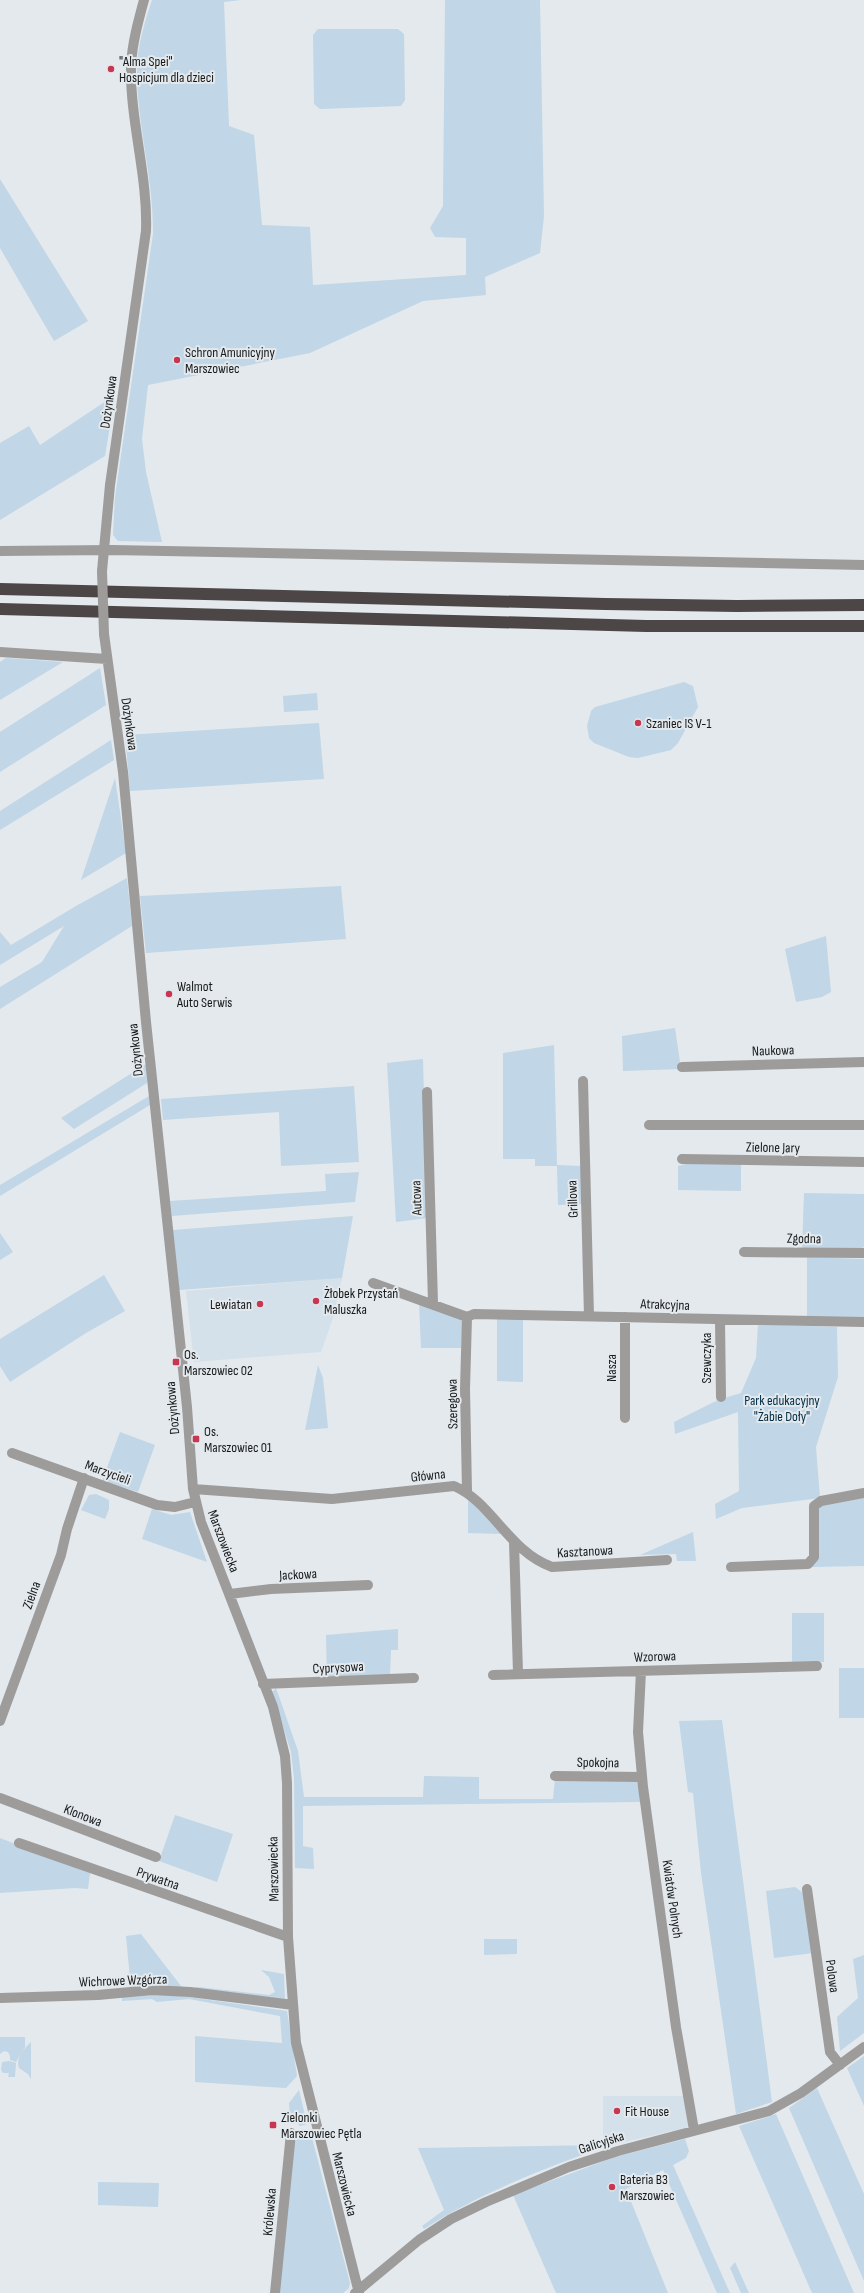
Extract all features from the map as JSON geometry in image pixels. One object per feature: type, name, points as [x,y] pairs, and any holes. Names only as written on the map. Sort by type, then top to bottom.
[{"type":"highway","points":[[0,590],[605,604],[737,606],[864,605]]},
{"type":"highway","points":[[0,609],[646,626],[864,626]]},
{"type":"street","name":"Dożynkowa","points":[[144,0],[133,46],[131,67],[135,121],[146,195],[146,231],[110,485],[102,550],[102,571],[104,634],[123,772],[146,1022],[187,1406],[190,1455]]},
{"type":"street","points":[[0,551],[102,550],[864,565]]},
{"type":"street","points":[[0,652],[107,659]]},
{"type":"street","name":"Naukowa","points":[[682,1067],[864,1062]]},
{"type":"street","name":"Grillowa","points":[[582,1081],[589,1316]]},
{"type":"street","name":"Autowa","points":[[427,1092],[433,1303]]},
{"type":"street","points":[[649,1125],[864,1125]]},
{"type":"street","name":"Zielone Jary","points":[[682,1159],[864,1162]]},
{"type":"street","name":"Zgodna","points":[[744,1252],[864,1253]]},
{"type":"street","points":[[373,1283],[467,1316]]},
{"type":"street","name":"Atrakcyjna","points":[[467,1316],[474,1314],[864,1322]]},
{"type":"street","name":"Szeregowa","points":[[467,1316],[467,1491]]},
{"type":"street","name":"Nasza","points":[[625,1317],[625,1418]]},
{"type":"street","name":"Szewczyka","points":[[720,1320],[721,1397]]},
{"type":"street","name":"Marzycieli","points":[[12,1453],[157,1505],[175,1507],[195,1502]]},
{"type":"street","name":"Marszowiecka","points":[[190,1455],[192,1489],[195,1502],[211,1549],[230,1594],[273,1707],[285,1756],[287,1783],[288,1937],[296,2044],[357,2292]]},
{"type":"street","name":"Zielna","points":[[0,1721],[61,1555],[66,1529],[84,1478]]},
{"type":"street","name":"Główna","points":[[192,1489],[332,1499],[454,1486],[467,1491]]},
{"type":"street","points":[[467,1491],[514,1542],[518,1673]]},
{"type":"street","points":[[731,1567],[808,1564],[814,1557],[814,1506],[821,1501],[864,1493]]},
{"type":"street","name":"Kasztanowa","points":[[514,1542],[535,1560],[552,1567],[667,1560]]},
{"type":"street","name":"Jackowa","points":[[230,1594],[271,1589],[368,1586]]},
{"type":"street","name":"Wzorowa","points":[[493,1675],[518,1673],[817,1666]]},
{"type":"street","name":"Kwiatów Polnych","points":[[641,1671],[638,1732],[642,1777],[676,2027],[694,2130]]},
{"type":"street","name":"Cyprysowa","points":[[263,1684],[414,1678]]},
{"type":"street","name":"Spokojna","points":[[555,1776],[642,1777]]},
{"type":"street","name":"Klonowa","points":[[0,1798],[156,1857]]},
{"type":"street","name":"Prywatna","points":[[19,1842],[288,1937]]},
{"type":"street","name":"Polowa","points":[[807,1889],[830,2052],[840,2065]]},
{"type":"street","name":"Wichrowe Wzgórza","points":[[0,1998],[152,1990],[190,1992],[293,2005]]},
{"type":"street","name":"Galicyjska","points":[[357,2292],[419,2240],[451,2219],[486,2202],[569,2167],[618,2151],[769,2111],[801,2093],[864,2047]]},
{"type":"street","name":"Królewska","points":[[275,2293],[291,2133]]},
{"type":"shaded area","points":[[342,1278],[333,1318],[321,1352],[194,1362],[186,1291]]},
{"type":"shaded area","points":[[603,2096],[686,2096],[690,2127],[603,2147]]},
{"type":"green space","points":[[152,0],[241,0],[224,2],[229,126],[254,135],[262,225],[310,227],[313,285],[466,275],[466,238],[435,237],[430,228],[443,206],[445,0],[540,0],[544,216],[540,253],[485,277],[486,295],[423,301],[310,353],[148,385],[142,439],[146,472],[162,542],[118,541],[113,535],[115,497],[153,234],[151,192],[137,87],[137,66],[140,41]]},
{"type":"green space","points":[[318,29],[398,29],[404,34],[405,100],[401,106],[320,109],[314,104],[313,35]]},
{"type":"green space","points":[[0,179],[88,321],[54,341],[0,248]]},
{"type":"green space","points":[[115,395],[105,456],[0,520],[0,443],[29,426],[40,445]]},
{"type":"green space","points":[[6,658],[63,662],[0,700],[0,662]]},
{"type":"green space","points":[[100,668],[106,705],[0,772],[0,732]]},
{"type":"green space","points":[[684,682],[693,686],[698,707],[678,743],[671,750],[638,758],[629,757],[594,743],[589,738],[587,726],[591,711],[595,707]]},
{"type":"green space","points":[[317,693],[318,710],[284,712],[283,696]]},
{"type":"green space","points":[[319,723],[324,779],[130,791],[125,735]]},
{"type":"green space","points":[[111,740],[114,760],[0,830],[0,811]]},
{"type":"green space","points":[[115,778],[126,853],[81,880]]},
{"type":"green space","points":[[127,878],[132,926],[0,1009],[0,987],[42,962],[64,926],[0,965],[0,932],[11,945],[76,906]]},
{"type":"green space","points":[[341,886],[346,939],[146,953],[140,896]]},
{"type":"green space","points":[[826,936],[831,992],[822,997],[796,1002],[785,949]]},
{"type":"green space","points":[[675,1028],[681,1069],[623,1071],[622,1036]]},
{"type":"green space","points":[[554,1045],[557,1165],[583,1166],[584,1204],[558,1205],[557,1166],[535,1166],[535,1159],[503,1159],[503,1053]]},
{"type":"green space","points":[[423,1059],[427,1218],[396,1222],[387,1063]]},
{"type":"green space","points":[[146,1064],[147,1083],[74,1129],[61,1118]]},
{"type":"green space","points":[[354,1086],[359,1162],[281,1166],[279,1112],[163,1120],[161,1099]]},
{"type":"green space","points":[[149,1096],[150,1105],[0,1196],[0,1185]]},
{"type":"green space","points":[[690,1163],[741,1163],[741,1191],[678,1190],[678,1166]]},
{"type":"green space","points":[[359,1172],[355,1202],[172,1216],[170,1201],[326,1191],[325,1174]]},
{"type":"green space","points":[[804,1193],[864,1194],[864,1247],[860,1249],[802,1250]]},
{"type":"green space","points":[[353,1216],[342,1278],[179,1290],[173,1230]]},
{"type":"green space","points":[[0,1233],[13,1252],[0,1260]]},
{"type":"green space","points":[[807,1257],[864,1259],[864,1319],[807,1318]]},
{"type":"green space","points":[[104,1275],[125,1311],[86,1333],[10,1382],[0,1366],[0,1339]]},
{"type":"green space","points":[[419,1303],[463,1318],[461,1348],[421,1348]]},
{"type":"green space","points":[[497,1317],[523,1317],[523,1382],[497,1381]]},
{"type":"green space","name":"Park edukacyjny \"Żabie Doły\"","points":[[758,1324],[837,1327],[838,1377],[816,1447],[820,1498],[742,1508],[716,1519],[715,1504],[739,1491],[738,1412],[675,1434],[674,1422],[718,1400],[741,1393],[756,1358]]},
{"type":"green space","points":[[318,1365],[323,1378],[328,1428],[305,1430]]},
{"type":"green space","points":[[120,1432],[155,1445],[138,1492],[102,1481]]},
{"type":"green space","points":[[96,1494],[109,1500],[109,1509],[105,1519],[81,1510],[89,1495]]},
{"type":"green space","points":[[468,1496],[503,1534],[468,1533]]},
{"type":"green space","points":[[864,1496],[864,1566],[812,1567],[818,1509],[823,1502]]},
{"type":"green space","points":[[152,1509],[171,1515],[190,1512],[207,1562],[142,1539]]},
{"type":"green space","points":[[693,1532],[696,1561],[677,1561],[676,1554],[640,1555]]},
{"type":"green space","points":[[792,1613],[824,1613],[824,1662],[792,1662]]},
{"type":"green space","points":[[398,1629],[398,1650],[391,1650],[390,1675],[327,1678],[326,1635]]},
{"type":"green space","points":[[839,1668],[864,1668],[864,1718],[839,1718]]},
{"type":"green space","points":[[276,1688],[298,1751],[304,1797],[423,1797],[424,1776],[479,1777],[479,1799],[553,1799],[555,1779],[639,1780],[641,1802],[303,1806],[303,1846],[313,1848],[314,1869],[295,1868],[294,1778],[291,1752],[272,1692]]},
{"type":"green space","points":[[722,1720],[772,2102],[736,2114],[701,1873],[693,1793],[688,1792],[679,1721]]},
{"type":"green space","points":[[175,1815],[233,1834],[217,1882],[159,1861]]},
{"type":"green space","points":[[0,1838],[90,1873],[88,1889],[75,1888],[0,1893]]},
{"type":"green space","points":[[795,1887],[806,1895],[813,1953],[774,1958],[766,1891]]},
{"type":"green space","points":[[141,1934],[184,1990],[198,1987],[269,1995],[275,1992],[269,1977],[261,1970],[284,1974],[285,2002],[131,1990],[126,1936]]},
{"type":"green space","points":[[484,1939],[517,1939],[517,1954],[484,1955]]},
{"type":"green space","points":[[864,1955],[864,2033],[840,2051],[837,2017],[858,1998],[853,1959]]},
{"type":"green space","points":[[167,1994],[287,2011],[297,2076],[286,2088],[195,2082],[195,2036],[282,2043],[280,2016],[189,1999],[157,2002],[152,1999],[122,2001],[122,1996]]},
{"type":"green space","points":[[0,2037],[25,2037],[25,2047],[16,2062],[10,2060],[8,2052],[4,2051],[0,2054]]},
{"type":"green space","points":[[31,2042],[31,2079],[28,2074],[19,2068],[18,2060]]},
{"type":"green space","points":[[864,2056],[864,2106],[847,2068]]},
{"type":"green space","points":[[9,2061],[16,2063],[15,2077],[8,2077],[9,2073],[3,2073],[1,2070],[2,2062]]},
{"type":"green space","points":[[817,2088],[864,2194],[864,2281],[789,2108]]},
{"type":"green space","points":[[299,2090],[307,2124],[300,2126],[290,2117],[289,2103]]},
{"type":"green space","points":[[776,2114],[854,2293],[812,2293],[739,2126]]},
{"type":"green space","points":[[312,2138],[350,2283],[349,2288],[343,2293],[278,2293],[292,2145],[297,2139]]},
{"type":"green space","points":[[685,2139],[689,2151],[686,2158],[673,2165],[730,2293],[717,2293],[663,2170],[626,2189],[668,2293],[556,2293],[513,2195],[615,2157]]},
{"type":"green space","points":[[603,2145],[603,2147],[489,2193],[424,2229],[422,2226],[444,2210],[418,2148]]},
{"type":"green space","points":[[98,2182],[159,2183],[158,2207],[98,2205]]},
{"type":"green space","points":[[735,2262],[749,2293],[741,2293],[730,2268]]},
{"type":"place","name":"\"Alma Spei\" Hospicjum dla dzieci","points":[[111,69]]},
{"type":"place","name":"Schron Amunicyjny Marszowiec","points":[[177,360]]},
{"type":"place","name":"Szaniec IS V-1","points":[[638,723]]},
{"type":"place","name":"Walmot Auto Serwis","points":[[169,994]]},
{"type":"place","name":"Żłobek Przystań Maluszka","points":[[316,1301]]},
{"type":"place","name":"Lewiatan","points":[[260,1304]]},
{"type":"place","name":"Os. Marszowiec 02","points":[[176,1362]]},
{"type":"place","name":"Os. Marszowiec 01","points":[[196,1439]]},
{"type":"place","name":"Fit House","points":[[617,2111]]},
{"type":"place","name":"Zielonki Marszowiec Pętla","points":[[273,2125]]},
{"type":"place","name":"Bateria B3 Marszowiec","points":[[612,2187]]}]
